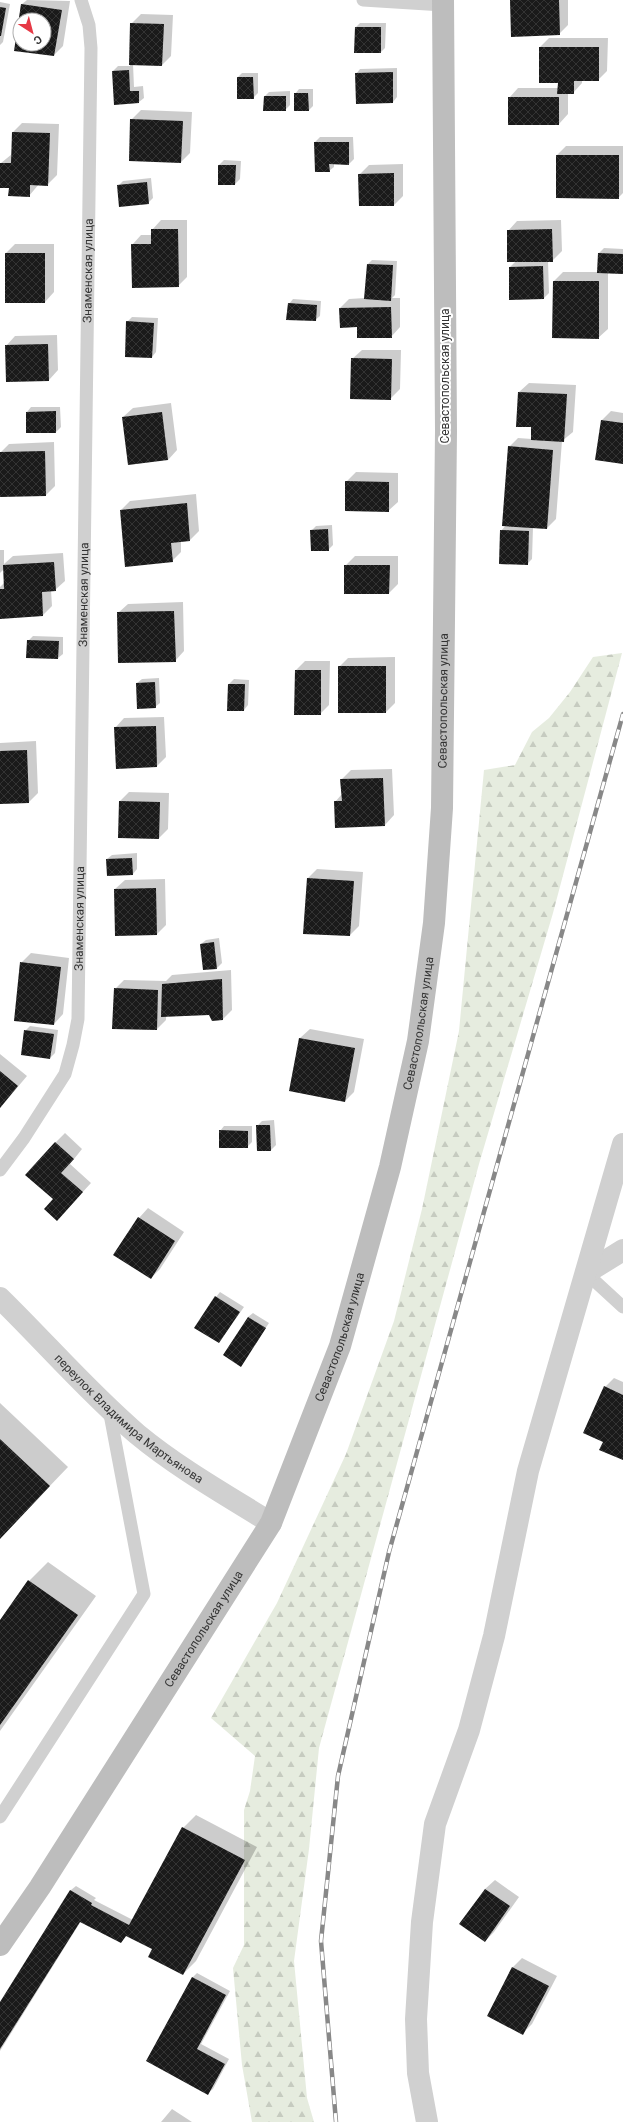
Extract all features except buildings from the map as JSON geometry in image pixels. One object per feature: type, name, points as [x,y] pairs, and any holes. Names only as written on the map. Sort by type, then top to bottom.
[{"type":"street","name":"Севастопольская улица","points":[[0,1945],[40,1887],[271,1523],[340,1346],[388,1174],[418,1041],[434,923],[442,808],[445,462],[443,2]]},
{"type":"street","points":[[427,2122],[418,2073],[416,2019],[422,1922],[435,1824],[469,1730],[494,1636],[528,1471],[570,1322],[586,1273],[623,1144]]},
{"type":"street","points":[[586,1273],[623,1250]]},
{"type":"street","name":"переулок Владимира Мартьянова","points":[[0,1298],[109,1408],[138,1435],[168,1457],[271,1523]]},
{"type":"lane","name":"Знаменская улица","points":[[0,1170],[24,1138],[65,1074],[73,1045],[78,1018],[91,48],[89,25],[81,0]]},
{"type":"lane","points":[[363,0],[443,2]]},
{"type":"lane","points":[[586,1273],[623,1307]]},
{"type":"lane","points":[[0,1817],[144,1594],[109,1408]]},
{"type":"green space","points":[[622,653],[553,913],[479,1164],[319,1748],[309,1849],[294,1961],[307,2098],[314,2122],[252,2122],[242,2065],[233,1968],[244,1945],[244,1810],[250,1791],[255,1756],[211,1718],[277,1603],[346,1454],[394,1321],[422,1209],[459,1031],[484,770],[515,765],[532,732],[549,718],[570,692],[593,657]]},
{"type":"railway","points":[[336,2122],[321,1941],[338,1776],[389,1552],[623,714]]}]
